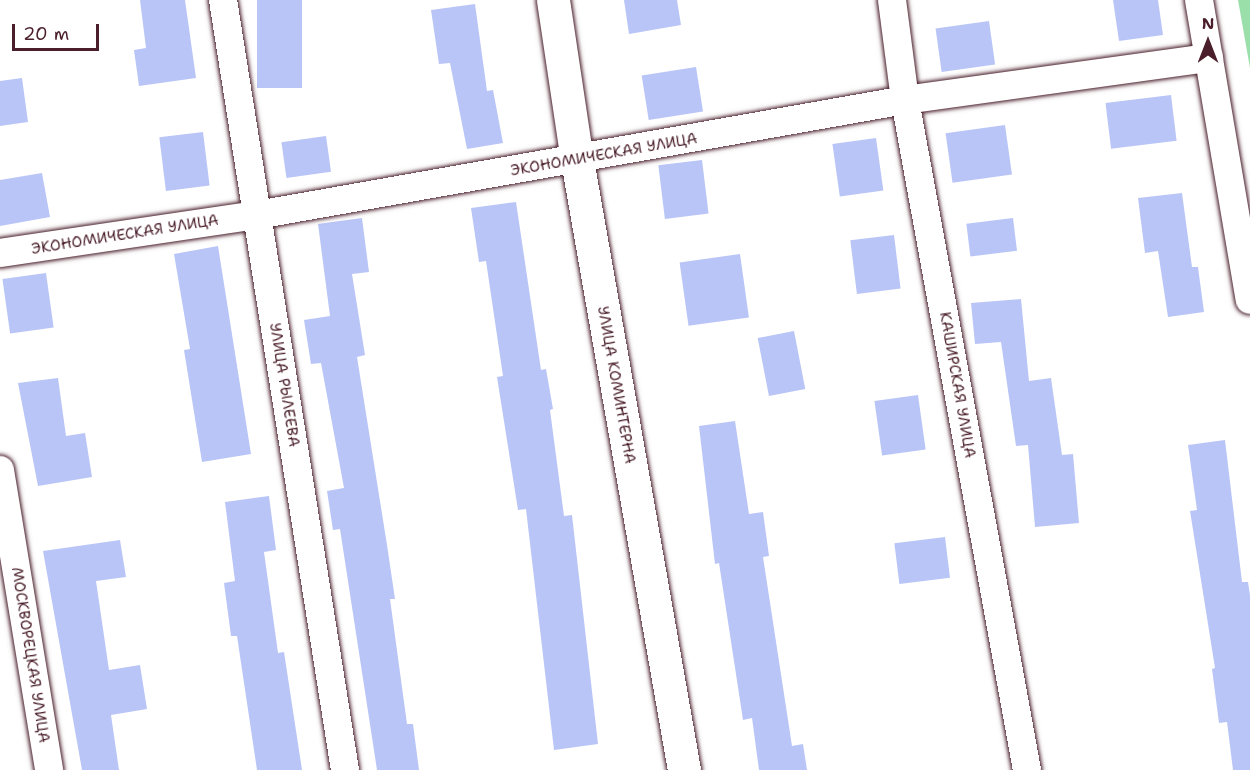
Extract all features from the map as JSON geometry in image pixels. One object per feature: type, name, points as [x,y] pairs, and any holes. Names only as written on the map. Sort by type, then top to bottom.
[{"type":"street","name":"УЛИЦА РЫЛЕЕВА","points":[[223,0],[345,770]]},
{"type":"street","name":"УЛИЦА КОМИНТЕРНА","points":[[554,0],[577,160],[684,770]]},
{"type":"street","name":"КАШИРСКАЯ УЛИЦА","points":[[892,0],[905,100],[1027,770]]},
{"type":"street","points":[[1199,0],[1250,300]]},
{"type":"street","name":"ЭКОНОМИЧЕСКАЯ УЛИЦА","points":[[0,253],[257,215],[905,100],[1209,58]]},
{"type":"street","name":"МОСКВОРЕЦКАЯ УЛИЦА","points":[[0,470],[49,770]]},
{"type":"green space","points":[[1238,0],[1250,0],[1250,68]]},
{"type":"building","points":[[140,0],[185,0],[196,78],[139,86],[134,50],[146,48]]},
{"type":"building","points":[[257,0],[302,0],[302,88],[257,88]]},
{"type":"building","points":[[624,0],[677,0],[681,25],[629,34]]},
{"type":"building","points":[[1113,0],[1158,0],[1163,35],[1119,41]]},
{"type":"building","points":[[475,4],[487,91],[493,90],[503,143],[467,149],[450,63],[439,64],[431,10]]},
{"type":"building","points":[[989,21],[995,65],[942,72],[936,29]]},
{"type":"building","points":[[696,67],[703,111],[649,120],[642,76]]},
{"type":"building","points":[[22,78],[28,122],[0,126],[0,81]]},
{"type":"building","points":[[1171,95],[1177,141],[1111,149],[1105,103]]},
{"type":"building","points":[[1005,125],[1012,175],[953,183],[946,133]]},
{"type":"building","points":[[203,132],[210,186],[166,191],[159,137]]},
{"type":"building","points":[[326,136],[331,172],[286,178],[281,142]]},
{"type":"building","points":[[876,138],[883,190],[840,197],[832,144]]},
{"type":"building","points":[[702,160],[709,214],[665,219],[658,165]]},
{"type":"building","points":[[42,173],[50,217],[0,226],[0,180]]},
{"type":"building","points":[[1182,193],[1192,267],[1198,267],[1204,312],[1168,317],[1158,251],[1145,253],[1138,198]]},
{"type":"building","points":[[516,202],[541,370],[546,369],[553,409],[550,410],[564,516],[572,515],[598,744],[554,750],[526,509],[518,510],[497,377],[503,376],[486,261],[479,262],[471,208]]},
{"type":"building","points":[[362,218],[369,272],[352,274],[365,355],[357,357],[395,599],[390,599],[407,724],[413,724],[419,770],[377,770],[340,529],[333,530],[327,491],[344,488],[321,363],[311,364],[304,320],[330,316],[318,224]]},
{"type":"building","points":[[1013,218],[1017,251],[970,256],[966,224]]},
{"type":"building","points":[[894,235],[901,289],[857,294],[850,240]]},
{"type":"building","points":[[218,246],[251,454],[202,462],[184,350],[190,349],[174,254]]},
{"type":"building","points":[[740,254],[749,317],[689,326],[680,262]]},
{"type":"building","points":[[46,273],[54,327],[10,334],[2,279]]},
{"type":"building","points":[[1021,299],[1029,381],[1051,378],[1062,455],[1073,454],[1079,523],[1035,527],[1028,445],[1016,446],[1001,342],[975,344],[971,303]]},
{"type":"building","points":[[794,331],[805,389],[769,396],[758,338]]},
{"type":"building","points":[[58,378],[66,436],[85,433],[92,477],[38,486],[18,383]]},
{"type":"building","points":[[918,395],[926,449],[882,456],[874,401]]},
{"type":"building","points":[[735,421],[749,514],[763,512],[769,556],[763,557],[792,746],[803,744],[807,770],[759,770],[752,718],[743,720],[719,563],[715,564],[699,426]]},
{"type":"building","points":[[1225,440],[1242,582],[1248,582],[1250,595],[1250,770],[1233,770],[1227,722],[1219,723],[1212,669],[1215,668],[1190,511],[1197,510],[1188,445]]},
{"type":"building","points":[[269,496],[276,550],[264,552],[278,653],[284,652],[302,770],[257,770],[237,636],[231,636],[224,583],[235,581],[225,502]]},
{"type":"building","points":[[945,537],[950,578],[899,584],[894,543]]},
{"type":"building","points":[[120,540],[126,577],[96,581],[109,670],[140,665],[147,709],[111,715],[119,770],[82,770],[43,551]]}]
